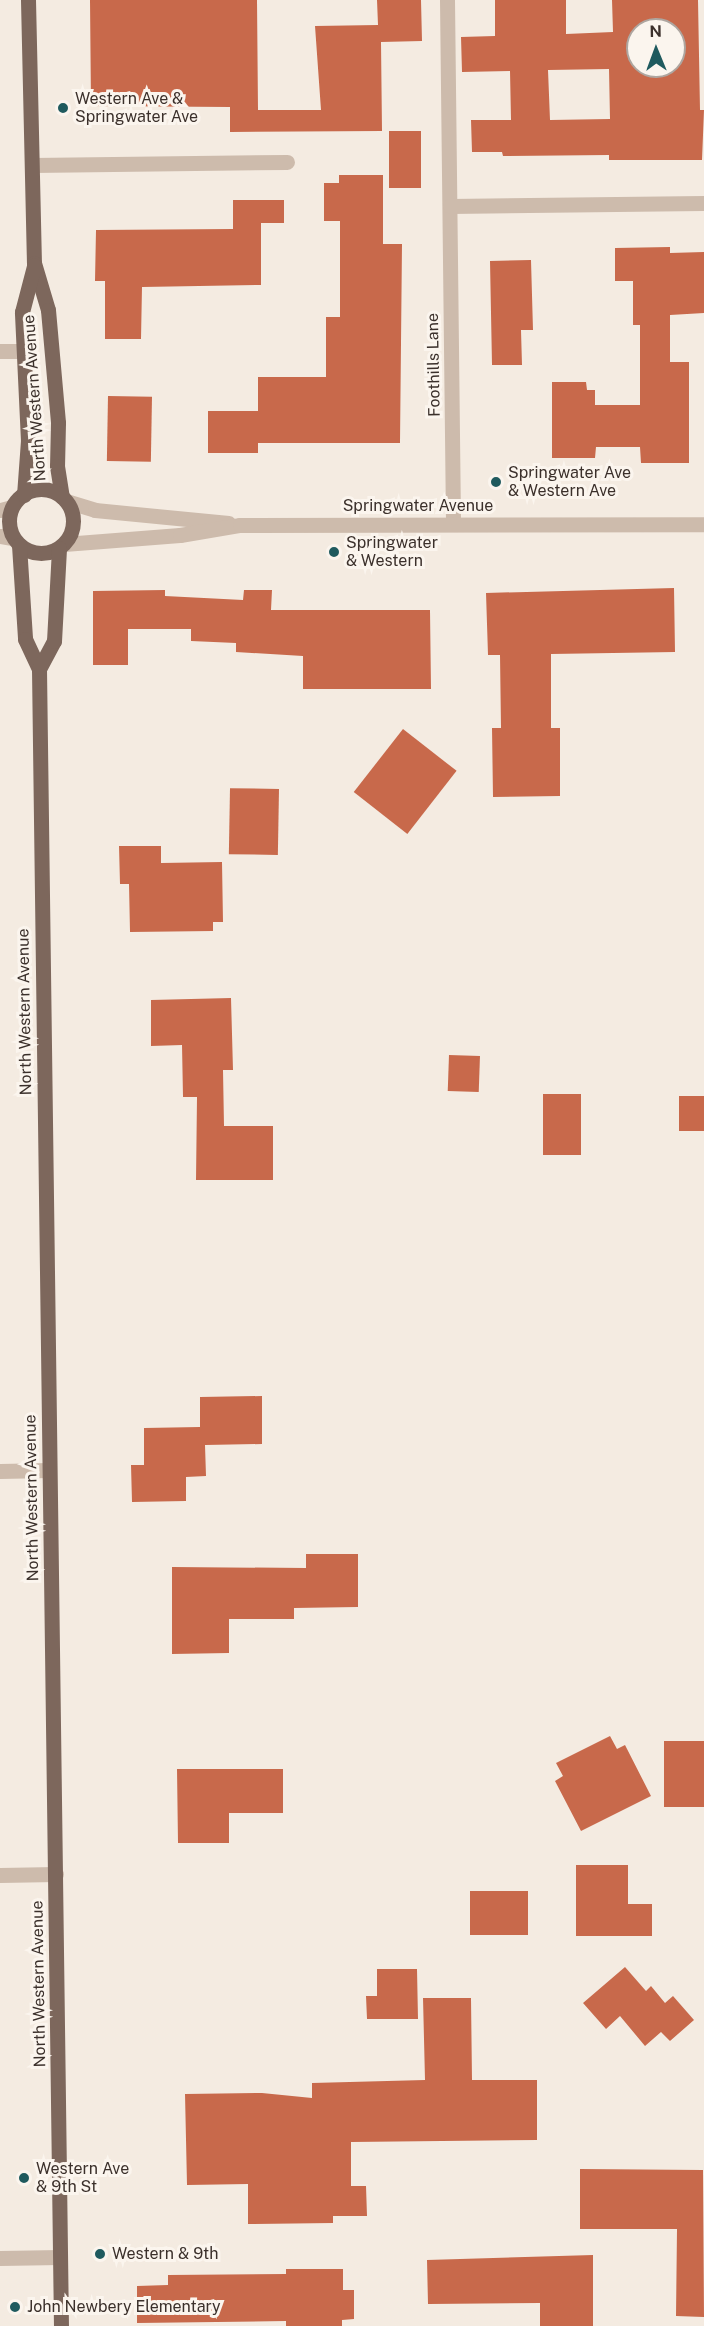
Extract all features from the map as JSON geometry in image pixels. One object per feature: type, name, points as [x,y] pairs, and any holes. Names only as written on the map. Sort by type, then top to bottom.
[{"type":"main road","name":"North Western Avenue","points":[[24,495],[28,441],[22,351],[22,312],[34,263],[28,0]]},
{"type":"main road","name":"North Western Avenue","points":[[34,263],[48,310],[58,423],[57,466],[64,499],[74,523],[62,546],[54,641],[39,669]]},
{"type":"main road","name":"North Western Avenue","points":[[61,2326],[39,669],[25,639],[6,508],[24,495],[44,490],[64,499]]},
{"type":"main road","points":[[10,540],[41,552],[62,546]]},
{"type":"street","name":"Foothills Lane","points":[[447,0],[453,524]]},
{"type":"street","points":[[32,165],[287,162]]},
{"type":"street","points":[[450,206],[704,203]]},
{"type":"street","points":[[0,351],[22,351]]},
{"type":"street","name":"Springwater Avenue","points":[[64,499],[115,512],[188,516],[240,525]]},
{"type":"street","name":"Springwater Avenue","points":[[62,546],[180,535],[240,525],[704,524]]},
{"type":"street","points":[[0,1471],[49,1470]]},
{"type":"street","points":[[0,1875],[56,1874]]},
{"type":"street","points":[[0,2259],[60,2257]]},
{"type":"building","points":[[90,0],[257,0],[258,110],[321,110],[315,26],[378,25],[377,0],[421,0],[422,41],[381,42],[382,131],[230,132],[230,107],[91,106]]},
{"type":"building","points":[[495,0],[566,0],[566,34],[613,32],[612,0],[698,0],[700,110],[704,110],[702,160],[609,160],[609,155],[503,156],[502,152],[472,152],[471,120],[511,120],[510,71],[462,72],[461,37],[495,36]],"holes":[[[609,69],[610,119],[550,120],[548,70]]]},
{"type":"building","points":[[389,131],[421,131],[421,188],[389,188]]},
{"type":"building","points":[[339,175],[383,175],[383,244],[402,244],[400,443],[258,443],[258,453],[208,453],[208,411],[258,411],[258,377],[326,377],[326,317],[340,317],[340,221],[324,221],[324,183],[339,183]]},
{"type":"building","points":[[233,200],[284,200],[284,223],[261,223],[261,285],[142,287],[141,339],[105,339],[105,281],[95,281],[96,230],[233,229]]},
{"type":"building","points":[[670,247],[670,253],[704,252],[704,313],[670,315],[670,362],[689,362],[689,463],[641,463],[640,447],[596,447],[595,458],[552,458],[552,382],[586,382],[587,390],[595,390],[595,405],[640,405],[640,325],[633,325],[633,281],[615,281],[615,248]]},
{"type":"building","points":[[531,260],[533,330],[521,330],[522,365],[492,365],[490,261]]},
{"type":"building","points":[[108,396],[152,397],[151,462],[107,461]]},
{"type":"building","points":[[674,588],[675,652],[551,654],[551,728],[560,728],[560,796],[493,797],[492,728],[501,728],[500,655],[488,655],[486,593]]},
{"type":"building","points":[[165,590],[165,596],[243,600],[244,590],[272,590],[271,610],[430,610],[431,689],[303,689],[303,656],[236,652],[236,643],[191,641],[191,629],[128,629],[128,665],[93,665],[93,591]]},
{"type":"building","points":[[403,729],[457,771],[407,834],[354,792]]},
{"type":"building","points":[[230,788],[279,789],[278,855],[229,854]]},
{"type":"building","points":[[119,846],[161,846],[161,863],[222,862],[223,922],[213,922],[213,931],[130,932],[129,884],[120,884]]},
{"type":"building","points":[[231,998],[233,1070],[223,1070],[224,1126],[273,1126],[273,1180],[196,1180],[197,1097],[183,1097],[182,1045],[151,1046],[151,1000]]},
{"type":"building","points":[[449,1055],[480,1056],[479,1092],[448,1091]]},
{"type":"building","points":[[543,1094],[581,1094],[581,1155],[543,1155]]},
{"type":"building","points":[[679,1096],[704,1096],[704,1131],[679,1131]]},
{"type":"building","points":[[262,1396],[262,1444],[205,1445],[206,1476],[186,1477],[186,1501],[132,1502],[131,1465],[144,1465],[144,1428],[200,1427],[200,1397]]},
{"type":"building","points":[[306,1554],[358,1554],[358,1607],[294,1608],[294,1619],[229,1619],[229,1653],[172,1654],[172,1567],[306,1568]]},
{"type":"building","points":[[610,1736],[617,1749],[625,1745],[651,1796],[581,1831],[555,1781],[563,1776],[556,1763]]},
{"type":"building","points":[[664,1741],[704,1741],[704,1807],[664,1807]]},
{"type":"building","points":[[177,1769],[283,1769],[283,1813],[229,1813],[229,1843],[178,1843]]},
{"type":"building","points":[[576,1865],[628,1865],[628,1904],[652,1904],[652,1936],[576,1936]]},
{"type":"building","points":[[470,1891],[528,1891],[528,1935],[470,1935]]},
{"type":"building","points":[[625,1967],[646,1991],[651,1986],[665,2003],[673,1996],[694,2020],[670,2041],[661,2032],[645,2046],[620,2016],[606,2029],[583,2003]]},
{"type":"building","points":[[377,1969],[417,1969],[418,2019],[367,2019],[366,1996],[377,1996]]},
{"type":"building","points":[[423,1998],[471,1998],[472,2080],[537,2080],[537,2140],[351,2142],[351,2186],[366,2186],[367,2216],[333,2216],[333,2223],[248,2224],[248,2184],[187,2185],[185,2094],[262,2093],[312,2098],[312,2083],[425,2080]]},
{"type":"building","points":[[580,2169],[703,2170],[704,2317],[676,2316],[677,2229],[580,2229]]},
{"type":"building","points":[[593,2255],[593,2326],[540,2326],[540,2303],[428,2304],[427,2260]]},
{"type":"building","points":[[286,2269],[343,2269],[343,2290],[354,2290],[354,2319],[342,2320],[342,2326],[286,2326],[286,2321],[137,2323],[137,2286],[168,2285],[168,2275],[286,2274]]},
{"type":"place","name":"Western Ave & Springwater Ave","points":[[63,108]]},
{"type":"place","name":"Springwater Ave & Western Ave","points":[[496,482]]},
{"type":"place","name":"Springwater & Western","points":[[334,552]]},
{"type":"place","name":"Western Ave & 9th St","points":[[24,2178]]},
{"type":"place","name":"Western & 9th","points":[[100,2254]]},
{"type":"place","name":"John Newbery Elementary","points":[[15,2307]]}]
